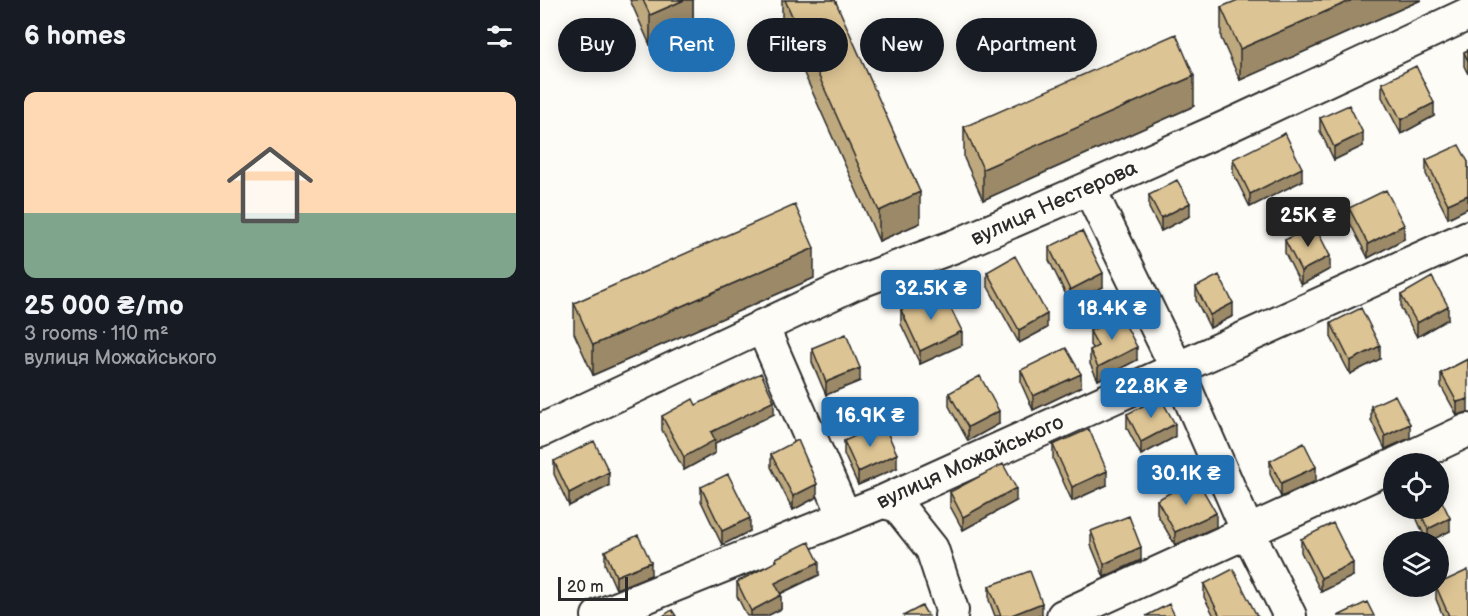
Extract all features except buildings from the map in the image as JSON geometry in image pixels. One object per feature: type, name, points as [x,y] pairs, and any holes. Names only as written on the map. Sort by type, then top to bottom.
[{"type":"street","name":"вулиця Нестерова","points":[[540,431],[855,283],[955,246],[1089,188],[1468,14]]},
{"type":"street","points":[[1089,188],[1177,369],[1248,532],[1290,616]]},
{"type":"street","name":"вулиця Можайського","points":[[598,616],[882,502],[1468,237]]},
{"type":"street","points":[[762,326],[845,517]]},
{"type":"street","points":[[1419,453],[1468,430]]},
{"type":"street","points":[[1063,616],[1383,470]]},
{"type":"street","points":[[882,502],[897,505],[932,549],[952,610],[951,616]]}]
